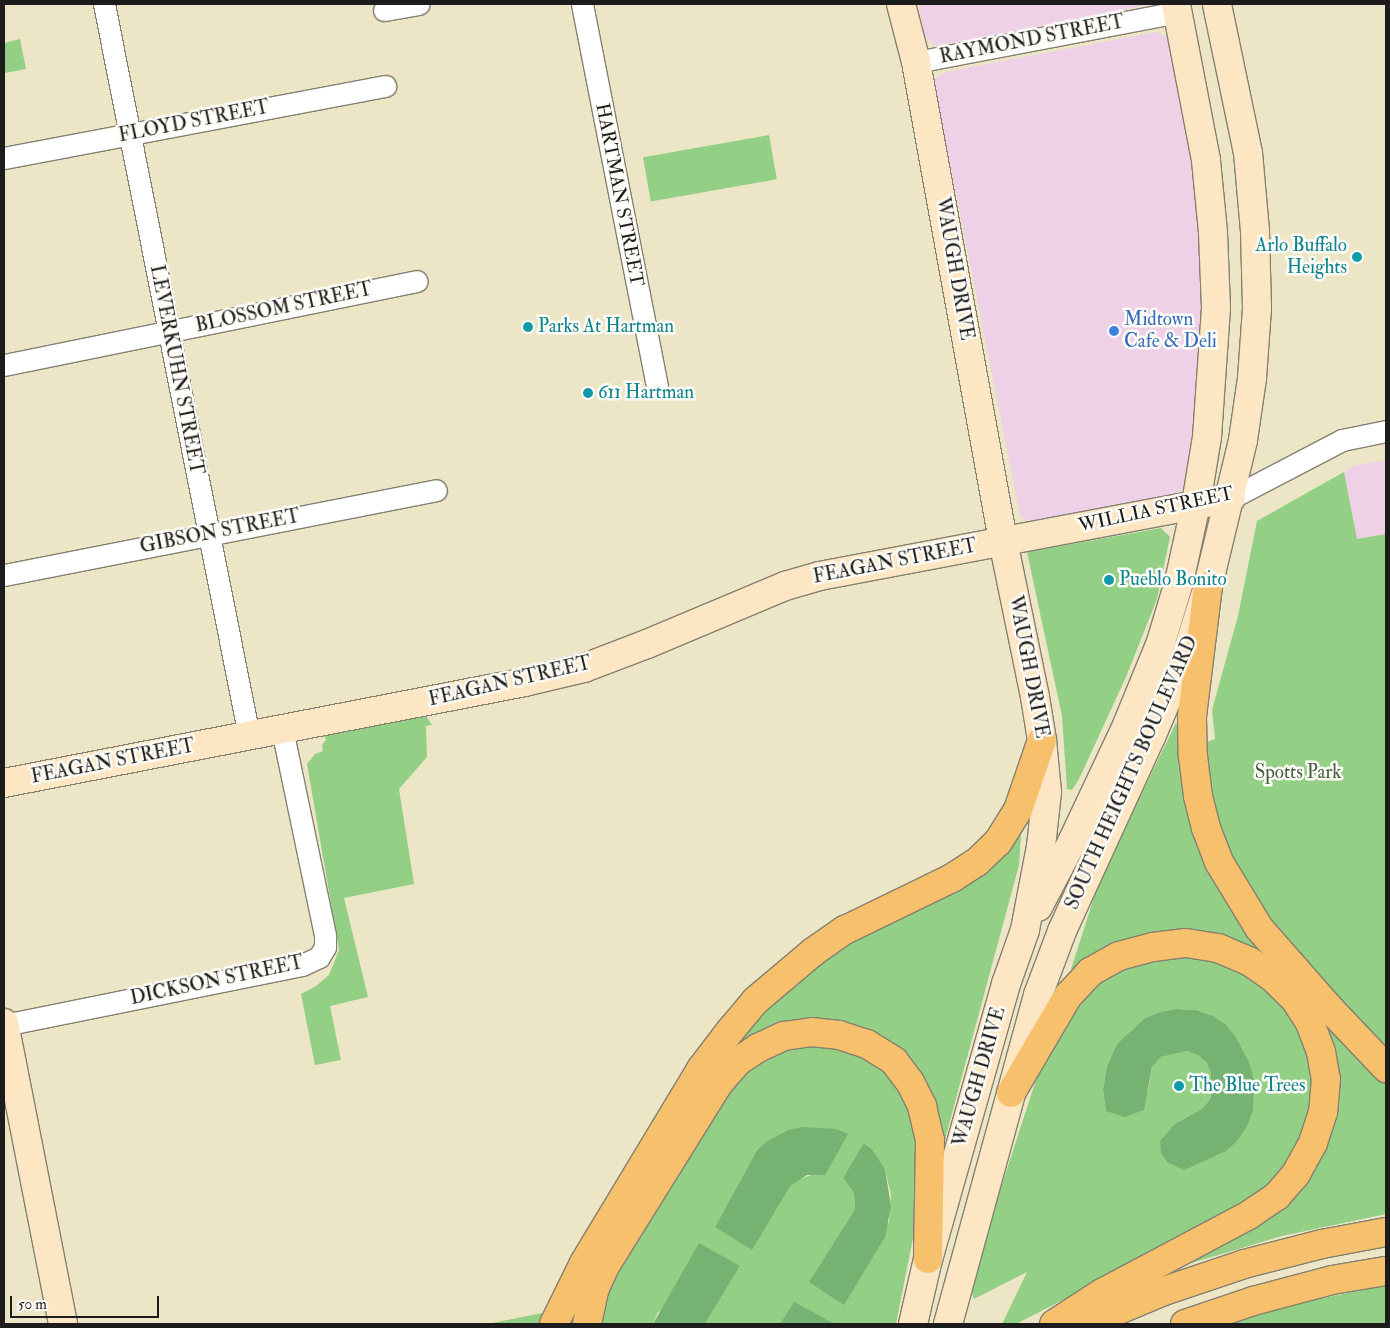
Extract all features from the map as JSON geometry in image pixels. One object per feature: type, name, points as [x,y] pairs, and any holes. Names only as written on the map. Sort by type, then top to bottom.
[{"type":"main road","name":"WAUGH DRIVE","points":[[901,4],[916,62],[1042,740],[1047,792],[1042,846],[1025,930],[1006,984],[928,1258],[913,1324]]},
{"type":"main road","points":[[1177,8],[1218,4]]},
{"type":"main road","name":"SOUTH HEIGHTS BOULEVARD","points":[[1011,1093],[1038,995],[1062,931],[1188,650],[1208,586],[1231,498],[1249,396],[1255,328],[1255,231],[1248,153],[1218,4]]},
{"type":"main road","name":"SOUTH HEIGHTS BOULEVARD","points":[[1025,930],[1073,840],[1127,725],[1161,642],[1179,582],[1196,504],[1207,436],[1213,375],[1216,308],[1206,160],[1177,8]]},
{"type":"main road","points":[[1210,202],[1252,200]]},
{"type":"main road","name":"WILLIA STREET","points":[[1004,541],[1231,498]]},
{"type":"main road","name":"FEAGAN STREET","points":[[4,782],[282,730],[525,682],[584,668],[648,644],[785,586],[820,576],[1004,541]]},
{"type":"main road","points":[[1208,586],[1192,717],[1195,766],[1206,828],[1219,862],[1259,928],[1332,1011],[1386,1068]]},
{"type":"main road","points":[[554,1324],[584,1263],[701,1069],[755,1001],[812,952],[845,930],[952,878],[977,862],[998,842],[1018,810],[1042,740]]},
{"type":"main road","points":[[1011,1093],[1068,996],[1090,972],[1118,956],[1162,946],[1186,943],[1218,948],[1249,961],[1272,977],[1294,998],[1310,1023],[1321,1052],[1326,1079],[1323,1112],[1313,1143],[1296,1174],[1277,1196],[1249,1215],[1102,1293],[1054,1324]]},
{"type":"main road","points":[[4,1024],[10,1095],[63,1324]]},
{"type":"main road","points":[[587,1324],[594,1290],[605,1266],[719,1083],[737,1062],[758,1048],[784,1036],[811,1032],[840,1035],[867,1044],[894,1061],[910,1082],[922,1106],[930,1140],[928,1258]]},
{"type":"main road","name":"WAUGH DRIVE","points":[[948,1320],[1011,1093]]},
{"type":"main road","points":[[1085,1324],[1164,1291],[1244,1264],[1322,1244],[1386,1232]]},
{"type":"main road","points":[[1185,1324],[1262,1299],[1332,1280],[1386,1271]]},
{"type":"street","name":"LEVERKUHN STREET","points":[[104,4],[249,736]]},
{"type":"street","points":[[384,10],[418,4]]},
{"type":"street","name":"HARTMAN STREET","points":[[582,4],[657,386]]},
{"type":"street","name":"RAYMOND STREET","points":[[916,62],[1177,8]]},
{"type":"street","name":"FLOYD STREET","points":[[4,158],[385,86]]},
{"type":"street","name":"BLOSSOM STREET","points":[[4,365],[417,281]]},
{"type":"street","name":"WILLIA STREET","points":[[1231,498],[1342,440],[1386,432]]},
{"type":"street","name":"GIBSON STREET","points":[[4,575],[436,490]]},
{"type":"street","name":"DICKSON STREET","points":[[4,1024],[302,965],[319,956],[325,947],[325,935],[282,730]]},
{"type":"shaded area","points":[[919,4],[1153,4],[944,45],[934,45],[925,37]]},
{"type":"shaded area","points":[[1156,32],[1166,36],[1170,41],[1197,198],[1202,286],[1201,346],[1196,415],[1184,486],[1180,492],[1173,495],[1027,521],[1020,515],[935,87],[935,79],[945,72]]},
{"type":"shaded area","points":[[1386,460],[1386,534],[1357,539],[1344,472],[1353,466]]},
{"type":"green space","points":[[20,39],[26,69],[5,73],[4,43]]},
{"type":"green space","points":[[769,135],[777,179],[651,202],[643,157]]},
{"type":"green space","name":"Spotts Park","points":[[1344,472],[1357,539],[1386,534],[1386,1054],[1256,904],[1220,841],[1202,744],[1215,739],[1212,710],[1238,616],[1257,521]]},
{"type":"green space","points":[[1161,528],[1170,537],[1157,599],[1126,677],[1079,779],[1072,790],[1067,789],[1062,716],[1027,552]]},
{"type":"green space","points":[[426,716],[432,725],[426,726],[427,757],[399,789],[414,884],[344,898],[368,997],[330,1006],[341,1060],[315,1065],[301,994],[316,986],[329,975],[339,950],[307,764],[315,754],[323,751],[322,745],[326,740],[324,735]]},
{"type":"green space","points":[[1176,723],[1179,725],[1197,836],[1386,1080],[1386,1214],[1282,1236],[1188,1264],[1184,1261],[1280,1203],[1331,1066],[1244,949],[1075,971],[1071,969],[1100,879]]},
{"type":"green space","points":[[1019,833],[1021,836],[1019,865],[944,1143],[893,1049],[762,1034],[577,1324],[564,1324],[730,1045],[813,963]]},
{"type":"green space","points":[[1207,953],[1262,980],[1297,1020],[1314,1072],[1311,1118],[1285,1174],[1248,1205],[1016,1324],[1002,1324],[1027,1272],[974,1299],[970,1287],[1048,1043],[1074,999],[1127,961]],"holes":[[[1176,1009],[1196,1010],[1211,1015],[1226,1150],[1175,1124],[1203,1108],[1211,1098],[1211,1074],[1207,1063],[1198,1055],[1187,1051],[1161,1057],[1152,1067],[1148,1092],[1106,1111],[1103,1089],[1107,1066],[1117,1044],[1145,1018],[1160,1012]]]},
{"type":"green space","points":[[1176,1009],[1196,1010],[1211,1015],[1225,1024],[1235,1036],[1249,1062],[1254,1080],[1253,1110],[1247,1126],[1238,1140],[1226,1151],[1184,1170],[1167,1162],[1161,1153],[1160,1141],[1175,1124],[1203,1108],[1211,1098],[1211,1074],[1207,1063],[1198,1055],[1187,1051],[1161,1057],[1152,1067],[1144,1110],[1125,1117],[1106,1111],[1103,1089],[1107,1066],[1117,1044],[1145,1018],[1160,1012]]},
{"type":"green space","points":[[795,1043],[852,1048],[889,1073],[916,1117],[918,1213],[896,1324],[832,1324],[794,1303],[780,1324],[705,1324],[740,1266],[658,1312],[653,1324],[597,1324],[614,1272],[742,1068]],"holes":[[[788,1130],[814,1174],[798,1180],[715,1227],[757,1150],[767,1141]],[[865,1143],[872,1149],[885,1169],[891,1195],[889,1222],[809,1282],[855,1209],[854,1193],[843,1178]]]},
{"type":"green space","points":[[803,1127],[836,1129],[848,1134],[825,1175],[807,1175],[790,1186],[752,1250],[715,1227],[757,1150],[767,1141],[788,1130]]},
{"type":"green space","points":[[864,1143],[872,1149],[885,1169],[891,1206],[885,1237],[844,1305],[809,1282],[855,1209],[854,1193],[843,1178]]},
{"type":"green space","points":[[699,1243],[740,1266],[705,1324],[653,1324]]},
{"type":"green space","points":[[1386,1285],[1386,1324],[1227,1324],[1304,1302]]},
{"type":"green space","points":[[794,1302],[833,1323],[780,1324]]},
{"type":"green space","points":[[548,1312],[544,1324],[487,1324]]},
{"type":"place","name":"Arlo Buffalo Heights","points":[[1357,257]]},
{"type":"place","name":"Parks At Hartman","points":[[528,327]]},
{"type":"place","name":"Midtown Cafe & Deli","points":[[1114,331]]},
{"type":"place","name":"611 Hartman","points":[[588,393]]},
{"type":"place","name":"Pueblo Bonito","points":[[1109,580]]},
{"type":"place","name":"The Blue Trees","points":[[1179,1086]]}]
